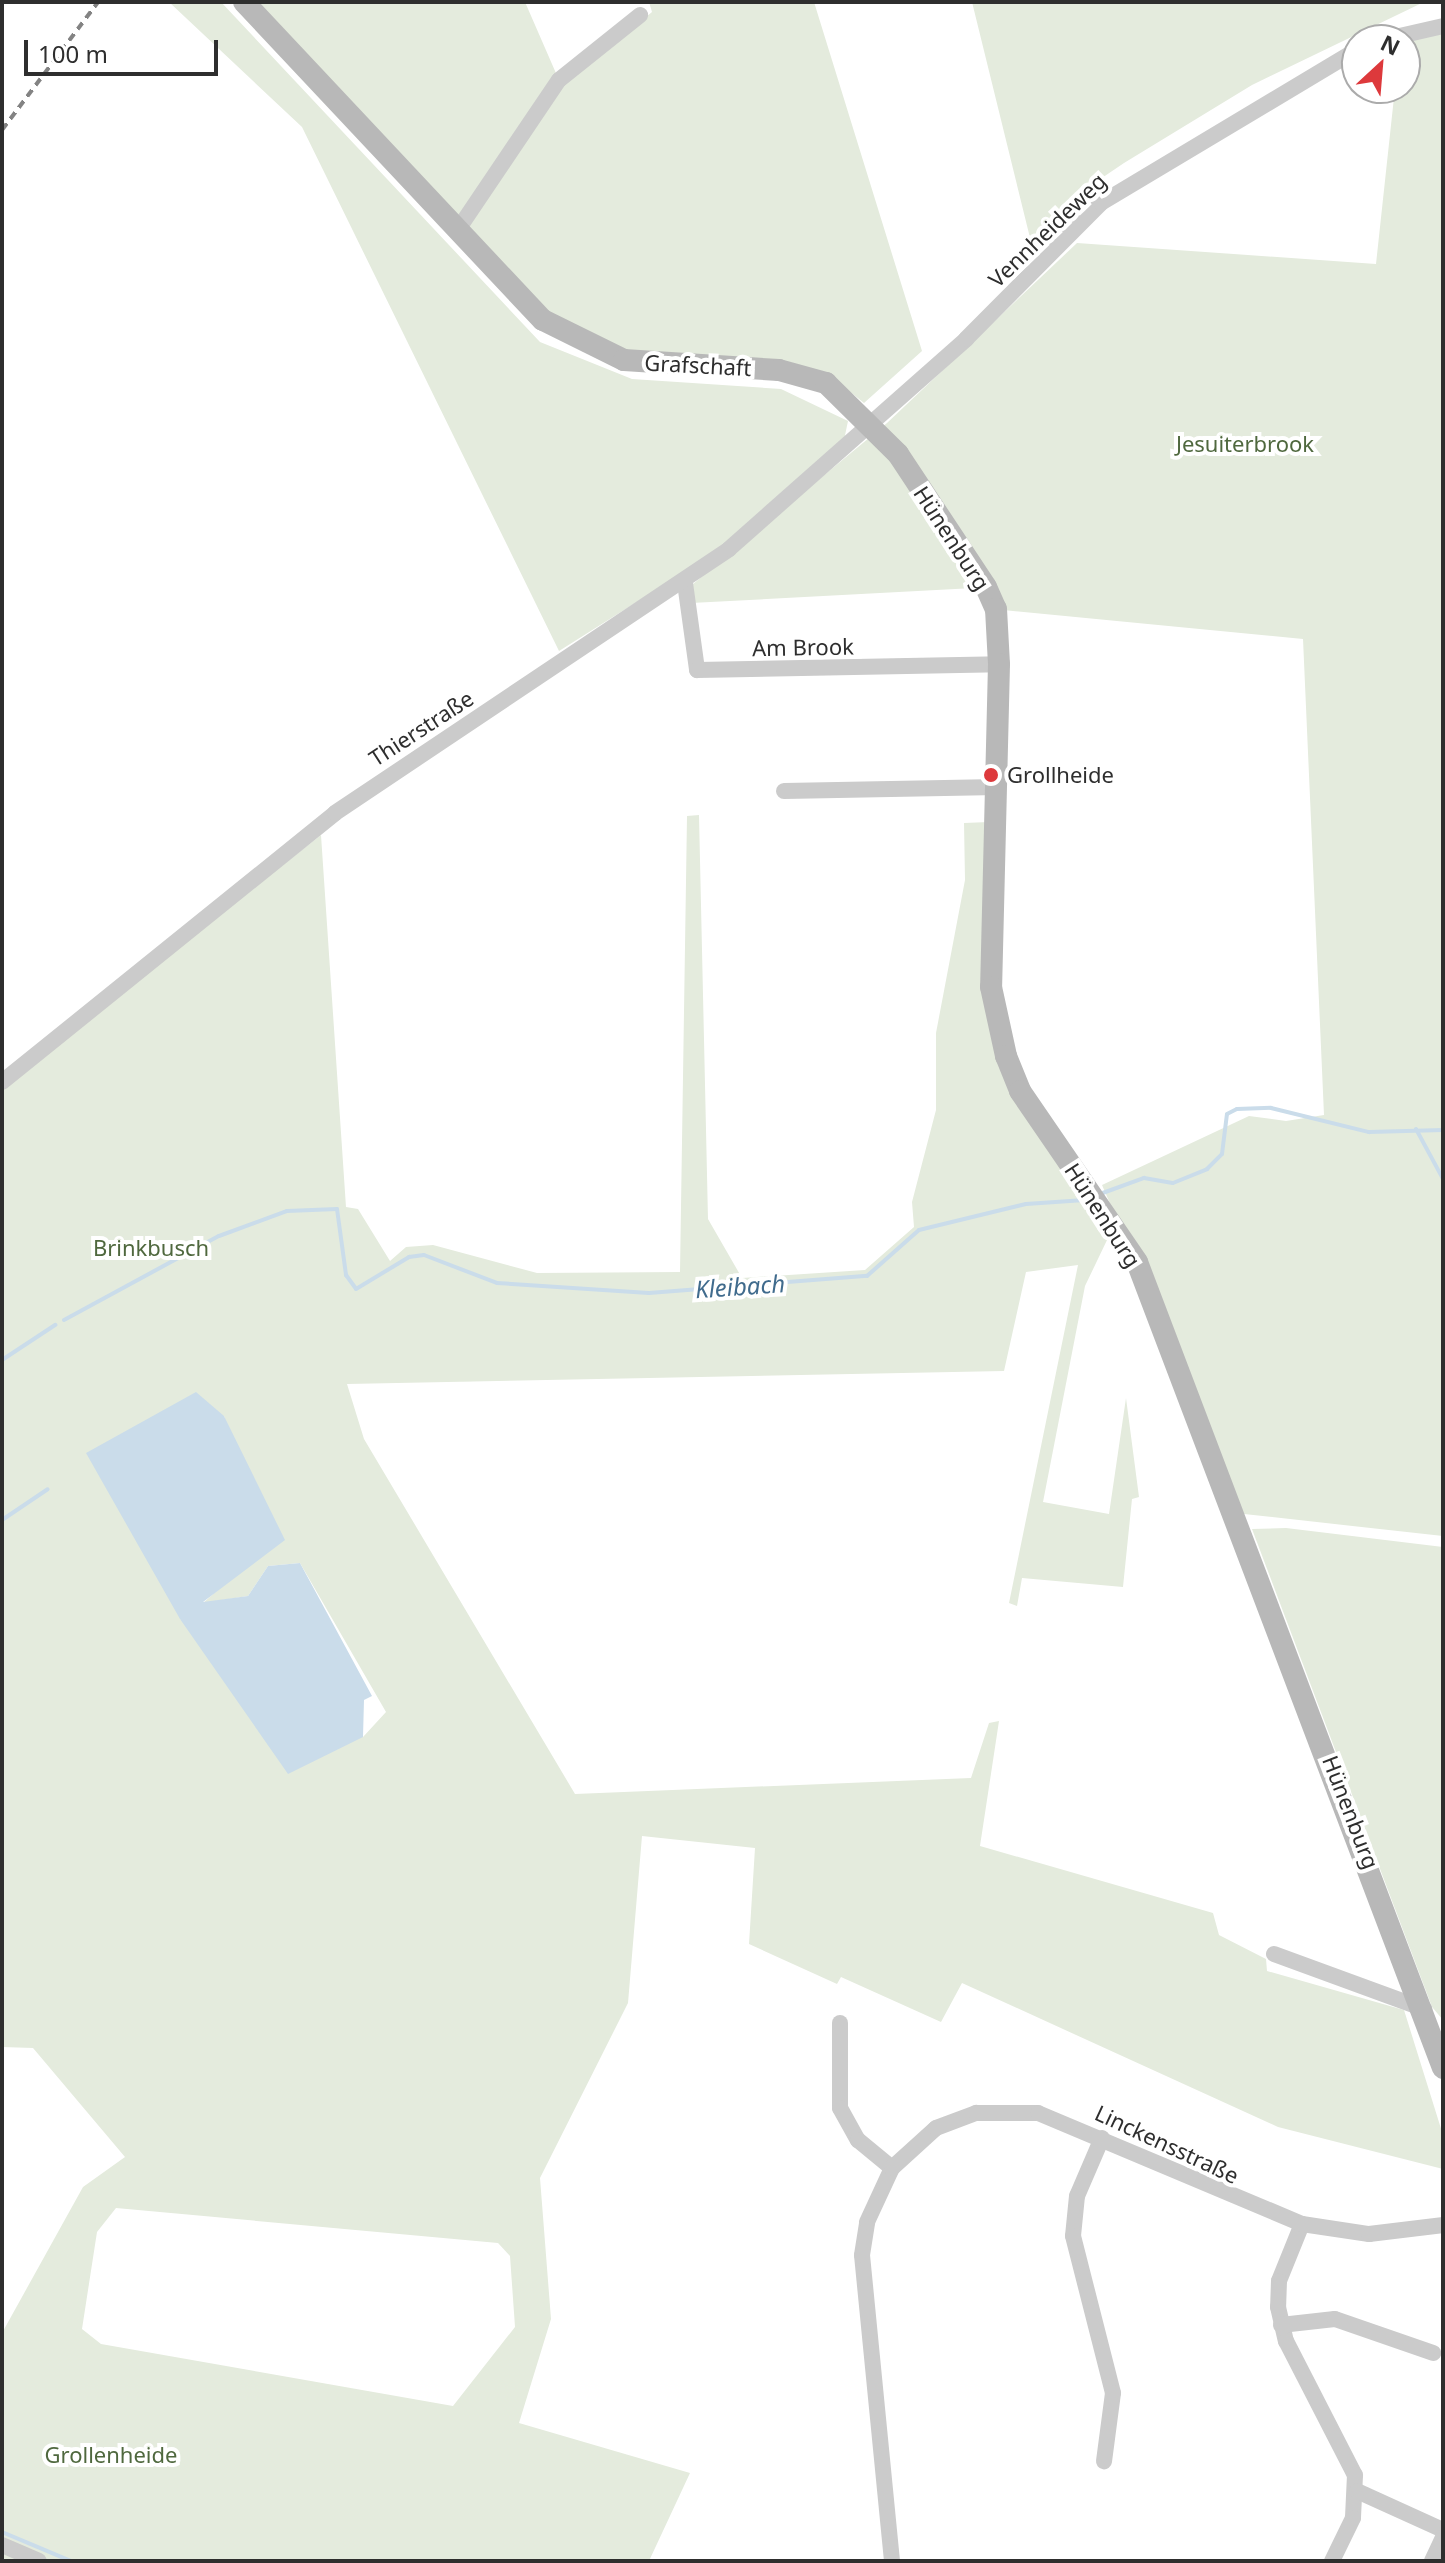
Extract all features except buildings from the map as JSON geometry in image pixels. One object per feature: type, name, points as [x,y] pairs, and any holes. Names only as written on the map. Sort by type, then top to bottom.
[{"type":"street","name":"Grafschaft","points":[[244,2],[543,320],[590,349],[661,365],[804,375],[843,394],[874,424]]},
{"type":"street","points":[[457,231],[559,80],[640,15]]},
{"type":"street","points":[[1421,31],[1443,26]]},
{"type":"street","name":"Vennheideweg","points":[[874,424],[1101,203],[1341,60]]},
{"type":"street","name":"Thierstraße","points":[[2,1082],[345,806],[685,583],[874,424]]},
{"type":"street","name":"Hünenburg","points":[[874,424],[986,587],[996,609],[998,787],[990,953],[995,1019],[1020,1091],[1092,1194],[1154,1301],[1424,2009],[1437,2033],[1443,2068]]},
{"type":"street","name":"Am Brook","points":[[685,583],[693,667],[702,672],[999,664]]},
{"type":"street","points":[[784,791],[998,787]]},
{"type":"street","points":[[1274,1954],[1424,2009]]},
{"type":"street","points":[[840,2023],[840,2108],[858,2140],[892,2168]]},
{"type":"street","name":"Linckensstraße","points":[[892,2561],[862,2255],[867,2222],[892,2168],[936,2128],[976,2113],[1038,2113],[1302,2224],[1369,2234],[1442,2226]]},
{"type":"street","points":[[1102,2138],[1077,2196],[1073,2236],[1113,2393],[1104,2461]]},
{"type":"street","points":[[1302,2224],[1279,2281],[1281,2325],[1350,2459],[1357,2491],[1332,2561]]},
{"type":"street","points":[[1281,2325],[1335,2319],[1433,2353]]},
{"type":"street","points":[[1357,2491],[1443,2530]]},
{"type":"street","points":[[1432,2561],[1443,2537]]},
{"type":"street","points":[[2,2545],[39,2561]]},
{"type":"green space","points":[[169,2],[221,2],[540,342],[632,379],[781,389],[848,421],[843,445],[727,545],[559,651],[302,127]]},
{"type":"green space","points":[[255,2],[525,2],[562,87],[652,12],[649,2],[814,2],[922,351],[864,403],[833,378],[626,355],[549,317]]},
{"type":"green space","points":[[972,2],[1424,2],[1378,24],[1341,24],[1341,42],[1252,85],[1090,186],[1032,246]]},
{"type":"green space","name":"Jesuiterbrook","points":[[1443,31],[1443,1536],[1244,1514],[1102,1185],[1249,1116],[1286,1121],[1324,1115],[1303,639],[1003,610],[993,587],[691,603],[687,589],[887,423],[1077,243],[1376,264],[1393,104],[1421,104],[1421,36]]},
{"type":"green space","points":[[699,815],[708,1219],[742,1278],[865,1270],[914,1227],[912,1202],[936,1110],[936,1033],[965,880],[964,823],[989,822],[985,1008],[1108,1238],[1085,1286],[1043,1502],[1109,1514],[1126,1398],[1139,1497],[1132,1499],[1123,1587],[1022,1578],[1017,1606],[1009,1603],[1078,1265],[1026,1272],[1004,1371],[347,1384],[364,1439],[575,1794],[971,1778],[989,1723],[999,1721],[980,1846],[1213,1913],[1219,1935],[1266,1959],[1267,1971],[1404,2010],[1443,2135],[1443,2169],[1278,2127],[962,1983],[941,2022],[841,1977],[837,1984],[749,1944],[755,1848],[642,1836],[628,2003],[540,2178],[551,2319],[519,2423],[690,2473],[649,2561],[10,2561],[2,2558],[2,2333],[83,2187],[125,2157],[33,2048],[2,2047],[2,1085],[321,835],[346,1207],[358,1209],[390,1261],[406,1247],[433,1245],[537,1273],[680,1272],[687,816]],"holes":[[[224,1416],[266,1547],[203,1603],[248,1596],[268,1566],[300,1563],[386,1712],[363,1737],[180,1619]],[[116,2208],[498,2243],[510,2256],[515,2327],[453,2406],[101,2344],[82,2329],[97,2232]]]},
{"type":"green space","points":[[1286,1528],[1443,1547],[1443,2020],[1432,2007],[1252,1529]]},
{"type":"water","points":[[196,1392],[224,1416],[285,1540],[203,1602],[248,1596],[268,1566],[300,1563],[372,1696],[364,1700],[363,1737],[288,1774],[180,1619],[86,1453]]},
{"type":"waterway","name":"Kleibach","points":[[1100,1194],[1144,1178],[1173,1183],[1207,1169],[1222,1154],[1227,1114],[1237,1109],[1271,1108],[1369,1132],[1443,1130]]},
{"type":"waterway","points":[[1416,1129],[1443,1179]]},
{"type":"waterway","name":"Kleibach","points":[[64,1320],[219,1236],[287,1211],[337,1209],[346,1275],[356,1289],[409,1257],[424,1255],[497,1283],[649,1293],[867,1276],[919,1230],[1026,1204],[1085,1200]]},
{"type":"waterway","name":"Kleibach","points":[[2,1360],[55,1325]]},
{"type":"waterway","points":[[2,1520],[48,1489]]},
{"type":"waterway","points":[[2,2532],[71,2561]]},
{"type":"railway","points":[[2,130],[98,2]]},
{"type":"place","name":"Grollheide","points":[[991,775]]},
{"type":"park label","name":"Brinkbusch","points":[[151,1248]]},
{"type":"park label","name":"Grollenheide","points":[[111,2455]]}]
